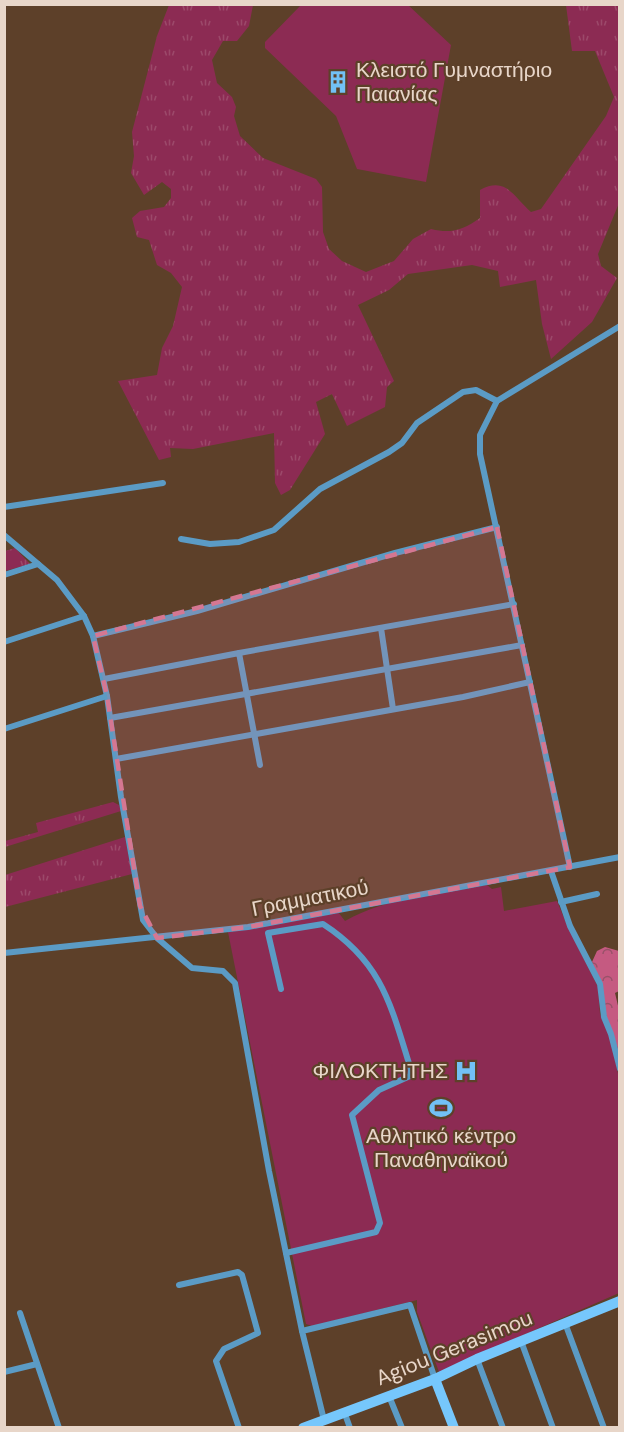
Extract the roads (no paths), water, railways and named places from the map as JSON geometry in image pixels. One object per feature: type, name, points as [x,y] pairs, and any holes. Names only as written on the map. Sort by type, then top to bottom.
[{"type":"street","points":[[570,867],[480,454],[480,435],[497,401],[620,326]]},
{"type":"street","points":[[181,539],[210,544],[239,542],[274,530],[320,489],[389,452],[402,443],[417,423],[463,392],[476,390],[497,401]]},
{"type":"street","points":[[4,507],[163,483]]},
{"type":"street","points":[[93,636],[197,611],[395,553],[496,527]]},
{"type":"street","points":[[4,535],[57,580],[84,616],[93,636],[111,718],[141,914],[157,938],[192,968],[224,971],[235,983],[302,1331],[324,1420]]},
{"type":"street","points":[[4,575],[38,564]]},
{"type":"street","points":[[104,679],[514,604]]},
{"type":"street","points":[[4,642],[84,616]]},
{"type":"street","points":[[381,628],[393,709]]},
{"type":"street","points":[[111,718],[248,696],[387,668],[522,645]]},
{"type":"street","points":[[239,654],[260,765]]},
{"type":"street","points":[[116,759],[530,682]]},
{"type":"street","points":[[4,729],[107,696]]},
{"type":"street","name":"Γραμματικού","points":[[4,953],[248,927],[620,857]]},
{"type":"street","points":[[551,871],[570,926],[600,984],[604,1017],[620,1069]]},
{"type":"street","points":[[561,902],[597,894]]},
{"type":"street","points":[[281,989],[268,933],[323,924],[344,938],[379,978],[388,995],[411,1070],[410,1076],[378,1090],[352,1115],[380,1223],[376,1232],[286,1252]]},
{"type":"street","points":[[179,1285],[238,1272],[242,1275],[258,1333],[224,1349],[216,1361],[238,1428]]},
{"type":"street","name":"Agiou Gerasimou","points":[[303,1428],[435,1379],[477,1359],[620,1301]]},
{"type":"street","points":[[302,1331],[410,1305],[454,1428]]},
{"type":"street","points":[[20,1313],[59,1428]]},
{"type":"street","points":[[565,1323],[604,1427]]},
{"type":"street","points":[[521,1341],[553,1428]]},
{"type":"street","points":[[477,1359],[503,1428]]},
{"type":"street","points":[[4,1372],[37,1364]]},
{"type":"street","points":[[389,1396],[402,1428]]},
{"type":"street","points":[[345,1414],[350,1428]]},
{"type":"place","name":"Κλειστό Γυμναστήριο Παιανίας","points":[[338,82]]},
{"type":"place","name":"ΦΙΛΟΚΤΗΤΗΣ","points":[[466,1071]]},
{"type":"place","name":"Αθλητικό κέντρο Παναθηναϊκού","points":[[441,1108]]}]
